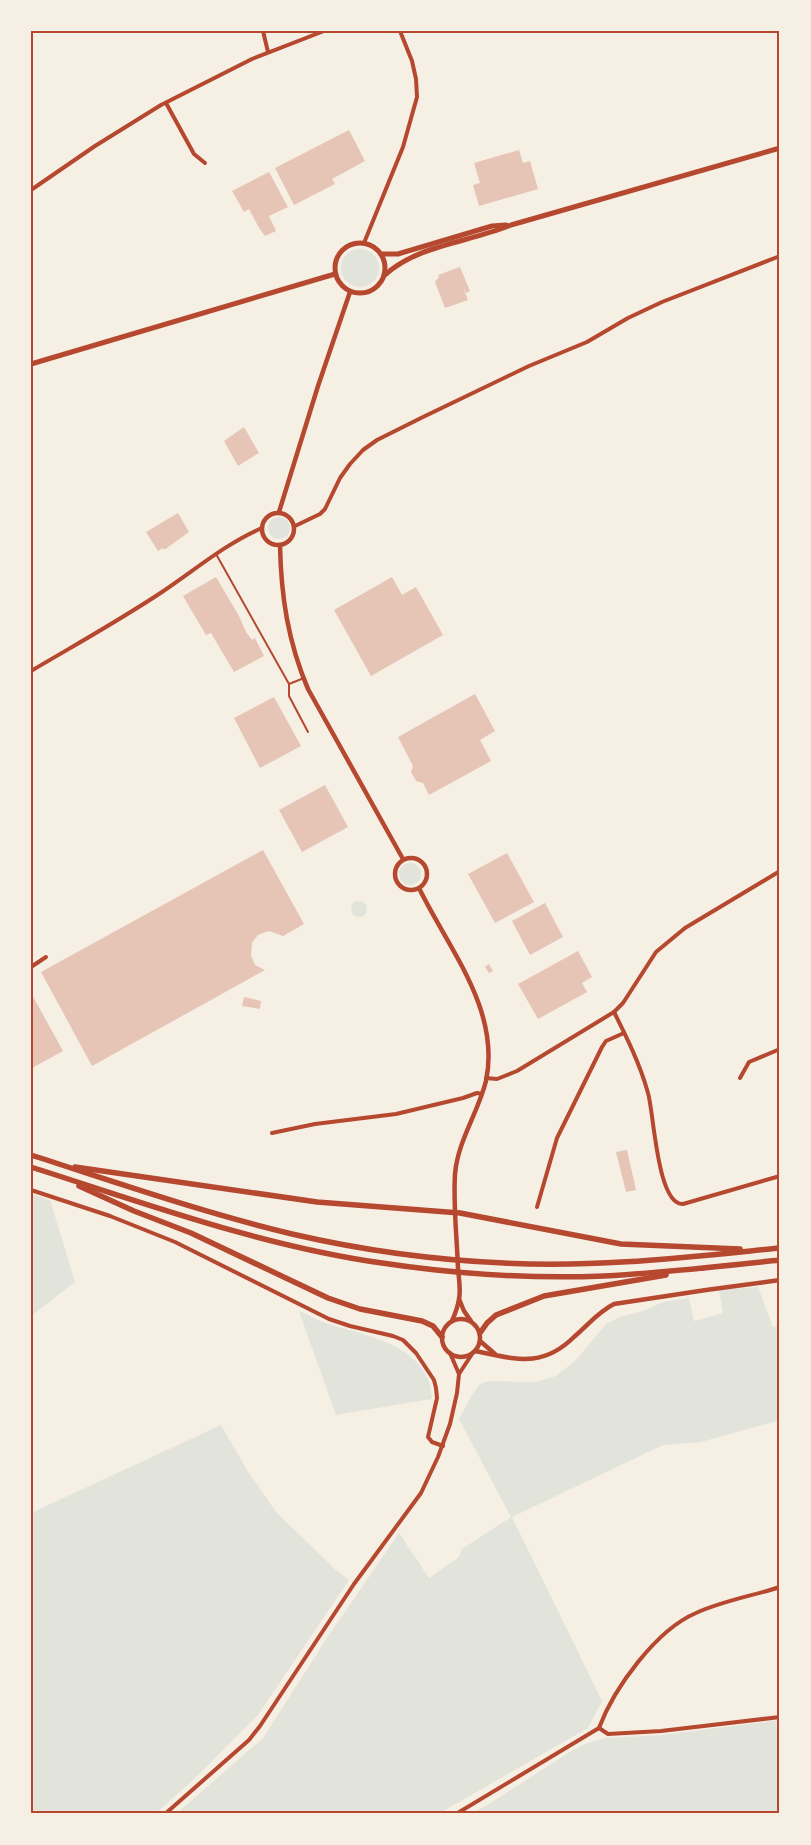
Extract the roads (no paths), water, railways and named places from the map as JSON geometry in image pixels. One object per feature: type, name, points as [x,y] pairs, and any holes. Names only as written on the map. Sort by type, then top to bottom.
[{"type":"highway","points":[[31,1155],[263,1227],[322,1241],[412,1255],[505,1263],[572,1265],[633,1262],[780,1248]]},
{"type":"highway","points":[[61,1165],[317,1202],[456,1213],[621,1244],[660,1247],[710,1246],[754,1250]]},
{"type":"highway","points":[[31,1168],[238,1232],[320,1252],[381,1263],[472,1273],[537,1276],[610,1275],[780,1260]]},
{"type":"highway","points":[[52,1174],[134,1211],[191,1233],[328,1298],[360,1309],[422,1321],[433,1326],[442,1337]]},
{"type":"highway","points":[[480,1333],[492,1318],[520,1304],[544,1296],[698,1268]]},
{"type":"main road","points":[[384,275],[412,257],[511,225],[778,148]]},
{"type":"main road","points":[[381,254],[398,254],[492,226],[511,225]]},
{"type":"main road","points":[[364,244],[376,249],[381,254],[386,268],[379,285],[373,290],[358,294],[350,292],[338,281],[335,267],[339,254],[350,245],[364,244]]},
{"type":"main road","points":[[31,364],[335,274]]},
{"type":"street","points":[[263,31],[268,52]]},
{"type":"street","points":[[31,190],[95,146],[166,103],[268,52],[324,31]]},
{"type":"street","points":[[364,244],[403,147],[417,97],[412,60],[400,31]]},
{"type":"street","points":[[166,103],[194,154],[206,163]]},
{"type":"street","points":[[778,148],[780,155]]},
{"type":"street","points":[[295,526],[320,514],[348,466],[363,450],[377,440],[514,374],[587,342],[628,318],[662,302],[780,256]]},
{"type":"street","points":[[278,512],[350,292]]},
{"type":"street","points":[[278,512],[291,518],[295,526],[294,535],[291,540],[280,545],[267,541],[262,528],[265,518],[278,512]]},
{"type":"street","points":[[31,671],[161,593],[245,536],[262,528]]},
{"type":"street","points":[[280,545],[281,585],[297,662],[403,859]]},
{"type":"street","points":[[414,858],[420,860],[426,869],[426,880],[418,888],[406,889],[396,881],[395,871],[399,862],[403,859],[414,858]]},
{"type":"street","points":[[486,1078],[497,1078],[517,1071],[614,1012],[623,1004],[656,952],[685,928],[780,871]]},
{"type":"street","points":[[418,888],[478,1000],[489,1043],[489,1058],[482,1094],[459,1153],[456,1173],[459,1299],[452,1321]]},
{"type":"street","points":[[31,967],[46,957]]},
{"type":"street","points":[[614,1012],[635,1056],[648,1094],[661,1172],[671,1198],[675,1202],[683,1204],[780,1176]]},
{"type":"street","points":[[537,1207],[552,1151],[571,1109],[606,1041],[624,1033]]},
{"type":"street","points":[[740,1078],[749,1062],[780,1049]]},
{"type":"street","points":[[272,1133],[315,1124],[396,1114],[477,1093],[482,1094]]},
{"type":"street","points":[[31,1190],[110,1216],[175,1242],[322,1316],[350,1326],[403,1340],[416,1353],[434,1380],[437,1398],[428,1437],[432,1442],[443,1446]]},
{"type":"street","points":[[450,1353],[461,1357],[473,1353],[521,1360],[543,1358],[566,1345],[605,1308],[623,1302],[780,1280]]},
{"type":"street","points":[[165,1814],[249,1740],[354,1584],[417,1499],[443,1446],[454,1406],[459,1374],[480,1341],[480,1333],[464,1311],[459,1299]]},
{"type":"street","points":[[459,1374],[450,1353],[443,1343],[442,1337],[447,1325],[452,1321],[459,1319],[472,1322]]},
{"type":"street","points":[[480,1341],[496,1355]]},
{"type":"street","points":[[456,1814],[599,1728],[607,1710],[632,1670],[656,1642],[685,1619],[704,1609],[780,1587]]},
{"type":"street","points":[[599,1728],[608,1734],[660,1731],[780,1717]]},
{"type":"lane","points":[[216,554],[289,684],[289,696],[308,732]]},
{"type":"lane","points":[[289,684],[304,678]]}]
